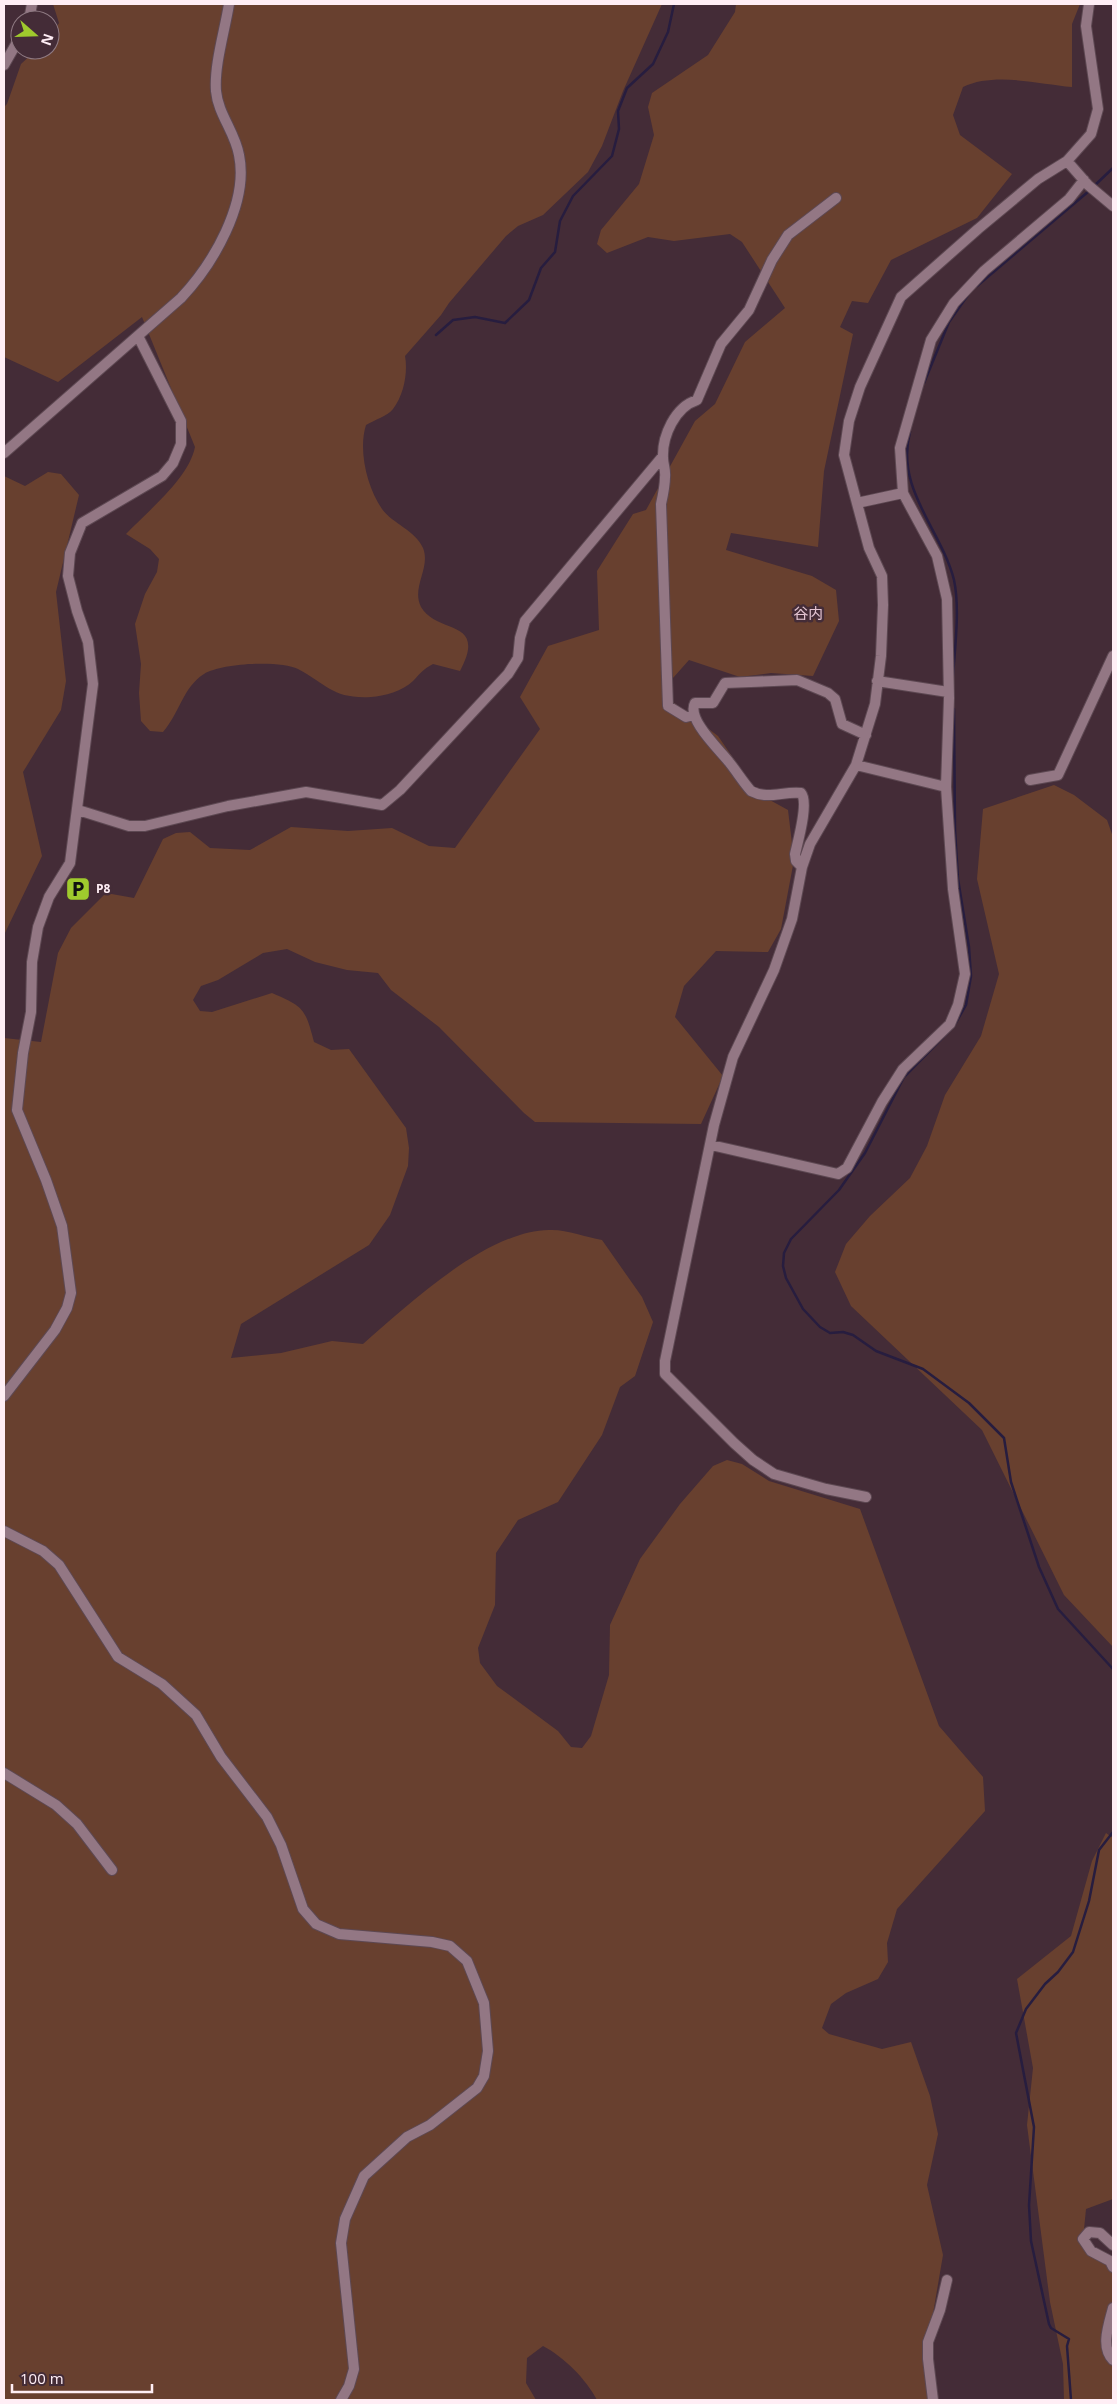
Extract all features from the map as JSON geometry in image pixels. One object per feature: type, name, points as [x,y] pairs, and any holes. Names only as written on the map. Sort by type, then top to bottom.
[{"type":"street","points":[[4,452],[138,336],[199,278],[227,227],[240,192],[239,153],[218,105],[216,88],[229,4]]},
{"type":"street","points":[[866,1497],[826,1489],[774,1474],[753,1460],[665,1374],[665,1362],[714,1125],[734,1057],[774,970],[792,919],[802,867],[810,844],[856,765],[875,704],[881,656],[882,576],[869,548],[844,455],[849,421],[872,356],[901,297],[1000,211],[1038,180],[1067,161],[1091,134],[1098,109],[1086,26],[1089,4]]},
{"type":"street","points":[[1067,161],[1109,203]]},
{"type":"street","points":[[711,1145],[838,1174],[847,1168],[882,1102],[903,1069],[950,1024],[958,1005],[965,974],[953,889],[946,787],[948,599],[937,556],[904,493],[900,448],[931,340],[954,303],[984,271],[1069,199],[1086,182]]},
{"type":"street","points":[[694,715],[686,717],[668,706],[661,504],[666,475],[663,456],[668,430],[676,414],[690,402],[697,400],[721,344],[749,310],[772,260],[788,236],[836,198]]},
{"type":"street","points":[[4,1396],[55,1330],[67,1308],[70,1293],[62,1226],[18,1110],[23,1054],[31,1012],[32,962],[38,927],[49,897],[70,863],[93,684],[88,642],[76,611],[68,576],[70,553],[82,523],[162,476],[173,463],[181,444],[181,421],[138,336]]},
{"type":"street","points":[[78,810],[129,826],[146,826],[228,806],[306,792],[382,805],[400,790],[508,674],[518,658],[520,638],[525,622],[663,456]]},
{"type":"street","points":[[857,502],[904,493]]},
{"type":"street","points":[[1030,780],[1058,775],[1113,656]]},
{"type":"street","points":[[802,867],[796,861],[795,854],[804,808],[801,792],[770,796],[758,795],[751,791],[705,734],[694,715],[693,706],[695,703],[713,704],[725,683],[797,680],[828,693],[835,699],[842,724],[866,735]]},
{"type":"street","points":[[878,681],[948,692]]},
{"type":"street","points":[[856,765],[946,787]]},
{"type":"street","points":[[4,1531],[43,1551],[59,1565],[118,1657],[162,1684],[196,1715],[221,1757],[267,1817],[281,1845],[304,1909],[316,1924],[339,1934],[432,1942],[450,1946],[467,1961],[484,2003],[488,2051],[484,2076],[477,2088],[430,2125],[407,2137],[364,2176],[345,2219],[341,2243],[354,2369],[349,2386],[340,2400]]},
{"type":"street","points":[[4,1774],[56,1805],[76,1824],[112,1870]]},
{"type":"street","points":[[1113,2245],[1100,2233],[1089,2232],[1084,2239],[1091,2251],[1110,2261],[1113,2267]]},
{"type":"street","points":[[933,2400],[928,2360],[928,2342],[940,2310],[947,2280]]},
{"type":"street","points":[[1113,2308],[1106,2334],[1109,2356],[1113,2360]]},
{"type":"shaded area","points":[[53,4],[662,4],[623,91],[602,146],[588,172],[543,215],[518,226],[506,236],[405,356],[404,383],[400,397],[393,409],[366,425],[363,446],[365,468],[372,490],[382,509],[415,536],[423,548],[425,563],[418,592],[421,607],[428,616],[464,635],[468,643],[467,654],[460,671],[433,664],[409,685],[399,690],[371,697],[358,697],[348,696],[332,690],[290,666],[251,664],[224,667],[212,670],[197,679],[186,693],[163,732],[150,731],[141,721],[139,693],[141,664],[135,624],[145,594],[157,572],[159,559],[150,549],[126,534],[156,505],[176,482],[191,459],[195,447],[142,317],[58,382],[4,357],[4,107],[7,104],[21,64],[25,60],[60,60],[60,10],[55,10]]},
{"type":"shaded area","points":[[736,4],[1080,4],[1072,24],[1072,87],[1017,80],[989,80],[963,87],[953,115],[960,135],[1012,174],[977,218],[891,260],[868,303],[852,301],[840,327],[853,334],[824,471],[818,547],[731,533],[726,550],[812,576],[836,590],[839,621],[813,676],[771,673],[740,677],[689,660],[673,678],[673,702],[718,736],[757,793],[788,810],[794,860],[781,929],[768,952],[716,951],[684,986],[675,1017],[723,1076],[701,1124],[535,1122],[439,1027],[391,990],[378,973],[347,970],[315,962],[287,949],[263,953],[218,980],[201,986],[193,1000],[200,1011],[212,1012],[272,993],[297,1006],[305,1015],[314,1042],[331,1050],[349,1049],[406,1128],[409,1148],[408,1166],[390,1215],[369,1245],[241,1324],[231,1358],[281,1353],[332,1341],[363,1344],[425,1291],[475,1256],[500,1243],[525,1234],[549,1230],[569,1232],[602,1240],[642,1297],[653,1322],[635,1376],[620,1387],[602,1435],[558,1502],[518,1520],[496,1553],[495,1605],[478,1648],[480,1663],[497,1686],[558,1731],[571,1747],[582,1748],[591,1736],[609,1675],[610,1625],[640,1559],[680,1504],[713,1466],[727,1460],[742,1464],[769,1481],[860,1509],[939,1726],[983,1777],[985,1811],[897,1909],[887,1943],[888,1962],[878,1979],[846,1993],[831,2004],[822,2028],[829,2034],[882,2049],[911,2042],[930,2096],[938,2134],[927,2185],[943,2255],[928,2343],[931,2400],[597,2400],[587,2384],[574,2369],[559,2356],[543,2346],[527,2358],[526,2383],[536,2400],[4,2400],[4,1038],[41,1042],[58,953],[71,928],[106,893],[134,898],[163,839],[176,833],[190,832],[210,848],[250,850],[291,827],[348,831],[392,828],[429,846],[455,848],[540,729],[520,697],[548,646],[599,630],[597,571],[633,514],[646,510],[695,421],[715,404],[745,342],[785,308],[742,242],[730,234],[674,241],[648,237],[607,253],[597,244],[601,230],[639,184],[654,135],[648,107],[652,93],[708,55],[735,12]]},
{"type":"shaded area","points":[[48,472],[61,474],[79,495],[56,592],[66,681],[61,710],[23,772],[42,856],[4,935],[4,476],[25,486]]},
{"type":"shaded area","points":[[1054,785],[1074,795],[1107,820],[1113,837],[1113,1647],[1064,1595],[982,1430],[851,1306],[835,1272],[846,1244],[870,1216],[910,1178],[927,1146],[945,1095],[981,1036],[999,974],[977,879],[983,809]]},
{"type":"shaded area","points":[[1106,1833],[1113,1838],[1113,2199],[1086,2209],[1083,2239],[1105,2259],[1113,2259],[1113,2400],[1064,2400],[1063,2364],[1050,2302],[1027,2125],[1033,2068],[1017,1979],[1071,1936],[1092,1861]]},
{"type":"waterway","points":[[436,335],[453,320],[475,317],[505,323],[529,300],[541,268],[555,252],[560,221],[573,196],[612,156],[619,129],[618,111],[627,88],[653,64],[668,32],[674,4]]},
{"type":"waterway","points":[[1093,187],[1113,168]]},
{"type":"waterway","points":[[977,286],[1089,191]]},
{"type":"waterway","points":[[924,383],[949,322],[968,295]]},
{"type":"waterway","points":[[910,432],[907,453],[909,472],[914,490],[948,561],[956,591],[957,615],[953,676]]},
{"type":"waterway","points":[[954,709],[955,830],[958,879],[969,947],[971,976],[966,1005],[954,1026],[904,1077],[865,1153],[839,1190],[791,1239],[784,1253],[783,1266],[786,1278],[803,1309],[820,1327],[830,1333],[843,1332],[853,1335],[876,1351],[923,1369],[969,1403],[1004,1438],[1011,1482],[1039,1567],[1058,1609],[1113,1669]]},
{"type":"waterway","points":[[1071,2400],[1067,2346],[1069,2339],[1051,2328],[1049,2324],[1031,2241],[1029,2205],[1034,2127],[1016,2033],[1026,2009],[1073,1952],[1089,1901],[1099,1850],[1113,1832]]},
{"type":"place","name":"P8","points":[[78,889]]},
{"type":"district","name":"谷内","points":[[808,614]]}]
